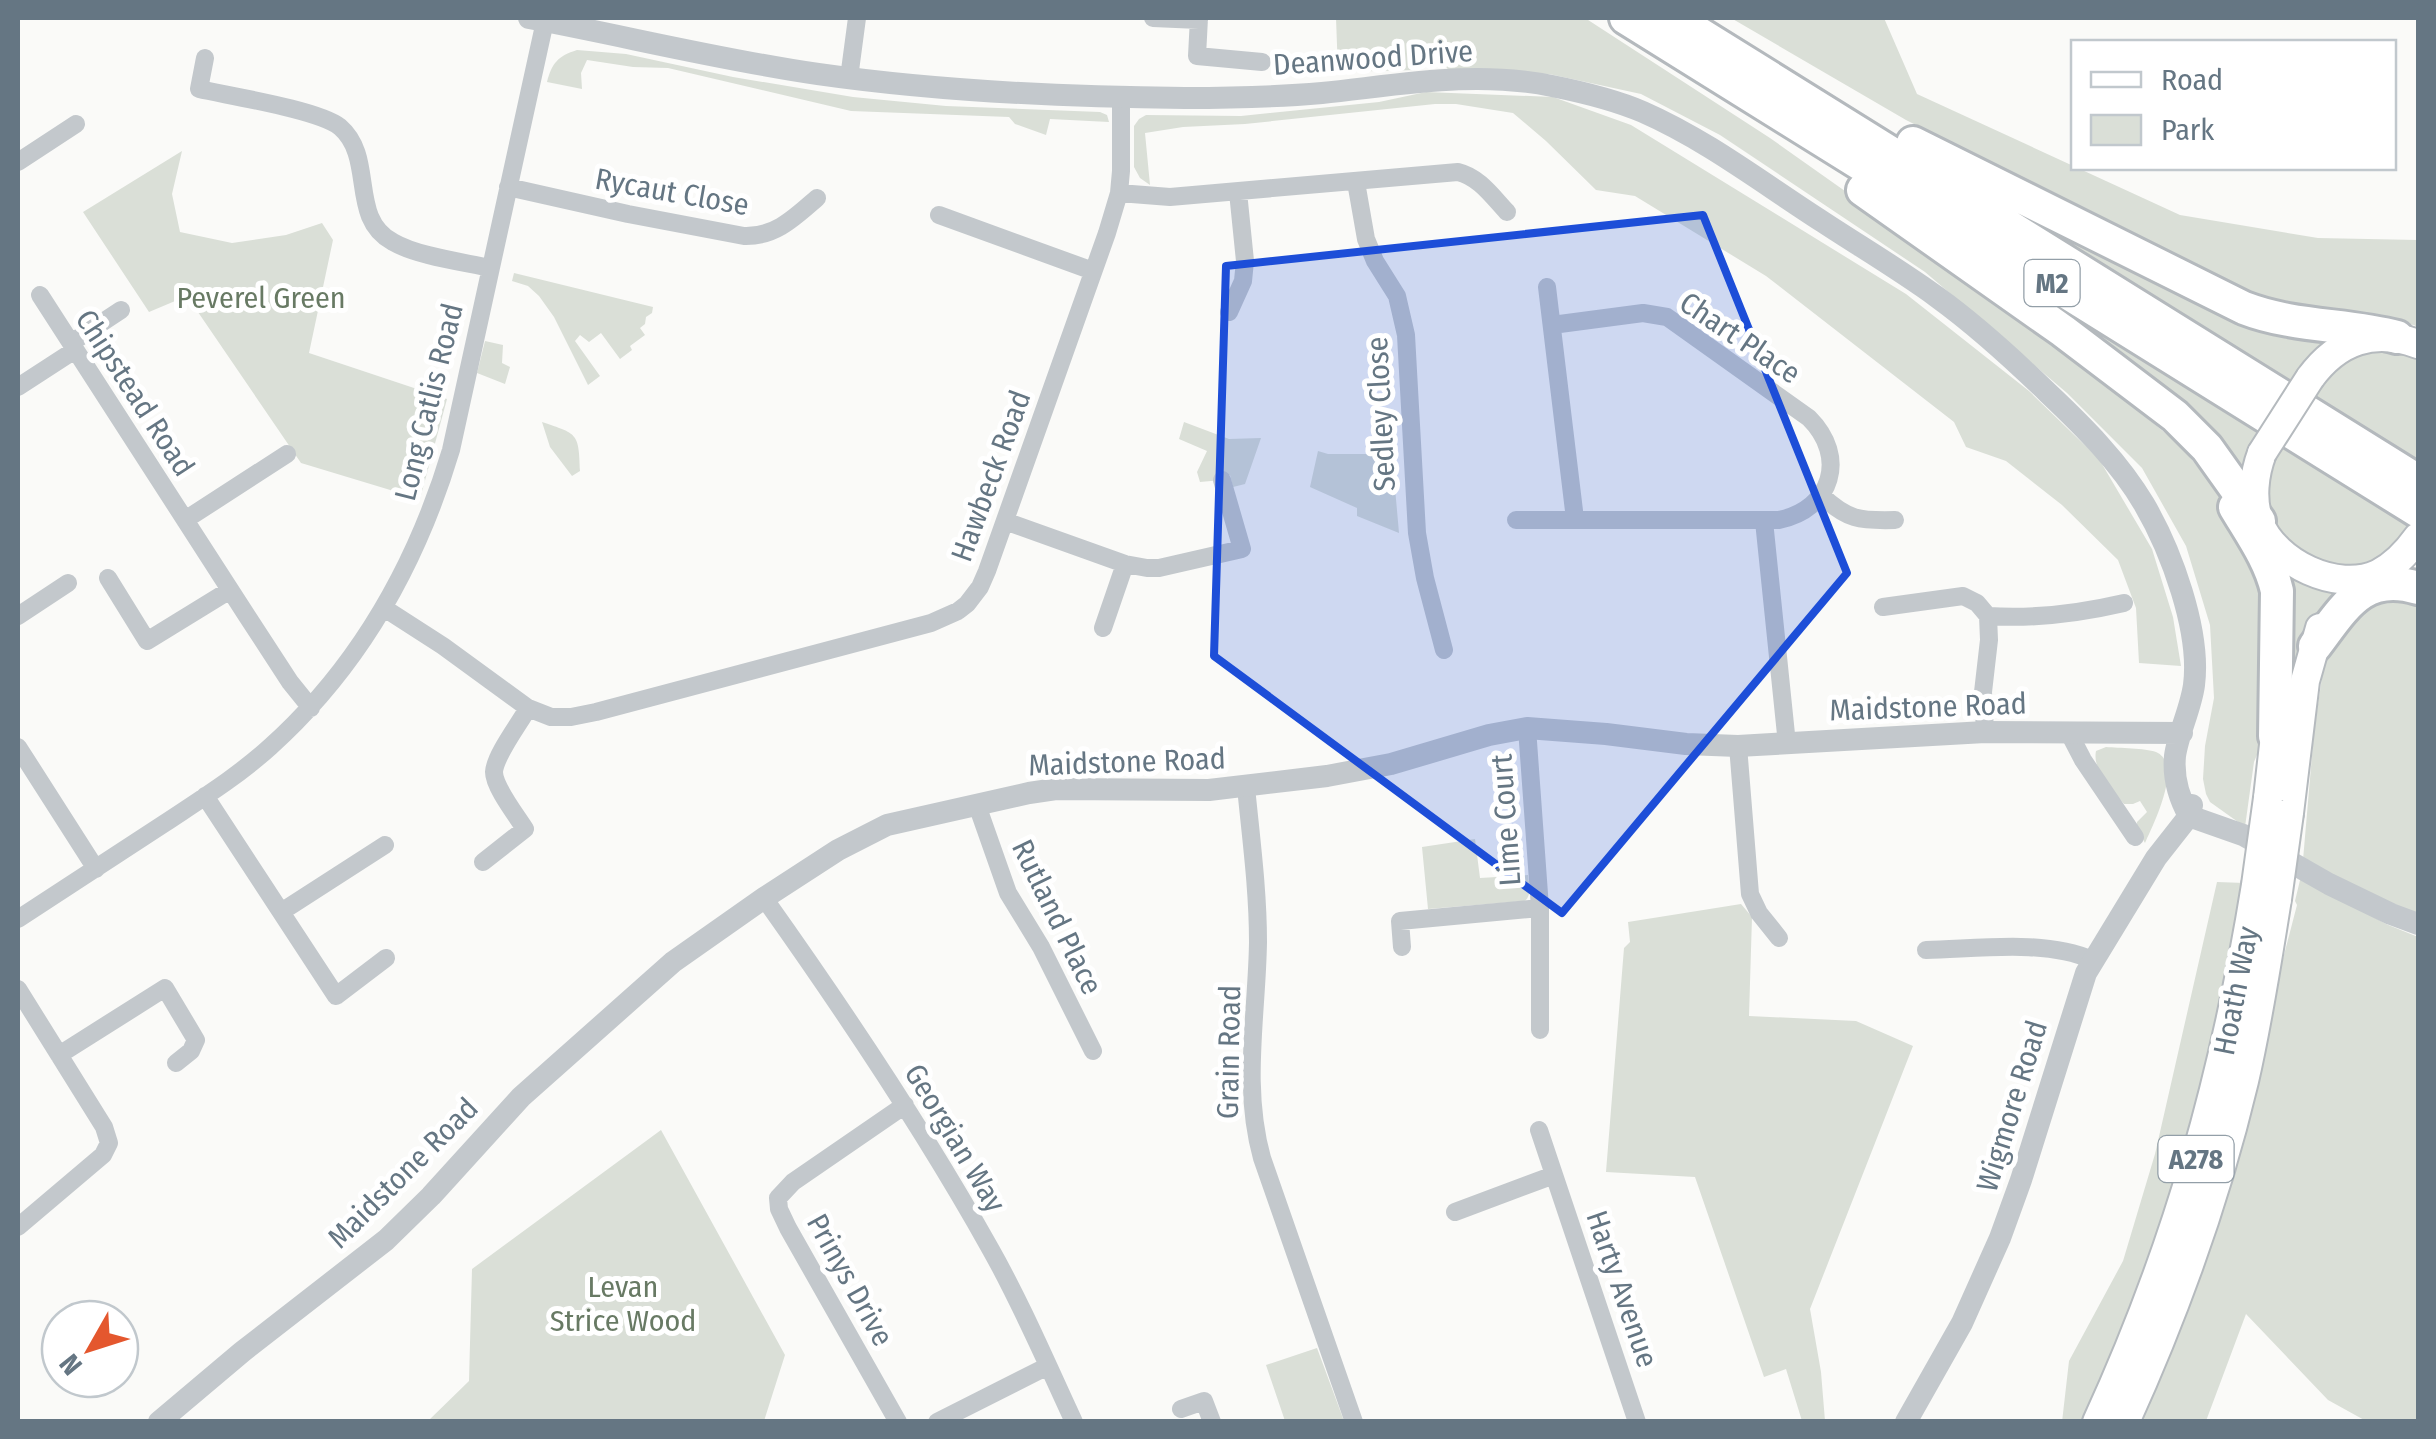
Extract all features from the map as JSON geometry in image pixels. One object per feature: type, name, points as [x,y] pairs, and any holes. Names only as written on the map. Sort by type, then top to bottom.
[{"type":"highway","name":"M2","points":[[1626,18],[2417,530]]},
{"type":"highway","name":"M2","points":[[1674,18],[2418,482]]},
{"type":"highway","name":"M2","points":[[1685,55],[1745,112],[2063,331],[2192,432],[2267,533]]},
{"type":"highway","name":"M2","points":[[1752,66],[1794,77],[1930,152],[2244,308],[2288,320],[2364,328],[2408,340]]},
{"type":"highway","name":"M2","points":[[2125,379],[2208,466],[2274,574],[2275,736]]},
{"type":"highway","points":[[2370,576],[2402,575],[2418,580]]},
{"type":"highway","points":[[2315,646],[2347,604],[2364,590],[2394,583],[2418,588]]},
{"type":"main road","name":"Hoath Way","points":[[2278,805],[2275,736],[2290,596],[2285,570],[2254,498],[2262,452],[2320,364],[2348,344],[2374,337],[2408,340]]},
{"type":"main road","name":"Hoath Way","points":[[2125,1422],[2164,1331],[2227,1144],[2255,1026],[2278,805],[2322,622],[2330,610],[2370,576],[2395,562],[2417,530]]},
{"type":"main road","points":[[2267,533],[2300,566],[2314,574],[2330,578],[2370,576]]},
{"type":"main road","name":"Hoath Way","points":[[2097,1422],[2167,1250],[2195,1163],[2266,892]]},
{"type":"street","points":[[849,78],[857,18]]},
{"type":"street","points":[[1153,18],[1199,19],[1196,56],[1262,62]]},
{"type":"street","name":"Deanwood Drive","points":[[537,19],[760,64],[927,87],[1121,96],[1258,96],[1443,79],[1496,79],[1547,85],[1642,111],[1707,147],[1938,298],[2008,355],[2112,459],[2162,536],[2186,608],[2194,685],[2175,757],[2178,795],[2189,816]]},
{"type":"street","name":"Long Catlis Road","points":[[18,919],[205,796],[267,750],[311,708],[384,608],[419,541],[444,472],[508,186],[537,19]]},
{"type":"street","points":[[206,58],[199,88],[320,116],[344,130],[361,161],[367,211],[392,242],[490,268]]},
{"type":"street","name":"Hawbeck Road","points":[[384,608],[528,708],[551,717],[596,712],[906,630],[945,618],[966,604],[980,586],[1005,521],[1118,193],[1121,96]]},
{"type":"street","points":[[18,162],[76,124]]},
{"type":"street","points":[[1118,193],[1170,196],[1465,174],[1479,182],[1507,212]]},
{"type":"street","name":"Sedley Close","points":[[1356,182],[1374,261],[1401,305],[1406,335],[1416,533],[1444,650]]},
{"type":"street","name":"Rycaut Close","points":[[508,186],[628,214],[755,236],[782,227],[817,198]]},
{"type":"street","points":[[1229,312],[1243,281],[1245,262],[1238,192]]},
{"type":"street","points":[[939,216],[1092,272]]},
{"type":"street","points":[[1547,287],[1575,519]]},
{"type":"street","name":"Chipstead Road","points":[[40,295],[290,682],[311,708]]},
{"type":"street","points":[[18,388],[120,310]]},
{"type":"street","name":"Chart Place","points":[[1552,325],[1642,313],[1658,314],[1674,322],[1818,427],[1831,458],[1829,479],[1821,495]]},
{"type":"street","name":"Chipstead Road","points":[[185,520],[287,454]]},
{"type":"street","points":[[1005,521],[1125,564],[1159,568],[1242,549],[1222,480]]},
{"type":"street","points":[[1516,520],[1779,520],[1800,514],[1821,495],[1849,517],[1895,520]]},
{"type":"street","points":[[1764,521],[1788,744]]},
{"type":"street","points":[[1103,628],[1125,564]]},
{"type":"street","points":[[108,578],[146,641],[230,590]]},
{"type":"street","points":[[18,616],[68,584]]},
{"type":"street","points":[[1883,608],[1956,596],[1971,598],[1988,616],[1983,692],[1985,732]]},
{"type":"street","points":[[1988,616],[2098,609],[2124,602]]},
{"type":"street","points":[[483,862],[525,828],[497,784],[494,770],[528,708]]},
{"type":"street","name":"Maidstone Road","points":[[163,1420],[242,1352],[386,1240],[522,1097],[673,962],[764,898],[875,830],[977,804],[1056,790],[1246,787],[1368,769],[1489,734],[1528,728],[1738,746],[1985,732],[2182,733]]},
{"type":"street","name":"Lime Court","points":[[1528,728],[1540,908],[1540,1030]]},
{"type":"street","name":"Maidstone Road","points":[[2069,733],[2135,836]]},
{"type":"street","points":[[1738,746],[1750,894],[1779,938]]},
{"type":"street","points":[[18,748],[96,869]]},
{"type":"street","name":"Grain Road","points":[[1246,787],[1258,913],[1252,1118],[1262,1158],[1354,1422]]},
{"type":"street","points":[[205,796],[336,996],[386,958]]},
{"type":"street","name":"Rutland Place","points":[[977,804],[1008,893],[1092,1051]]},
{"type":"street","points":[[2124,820],[2140,810]]},
{"type":"street","points":[[2189,816],[2242,836],[2328,884],[2418,924]]},
{"type":"street","name":"Wigmore Road","points":[[1906,1422],[1962,1323],[1994,1253],[2092,960],[2156,858],[2189,816]]},
{"type":"street","points":[[281,912],[385,845]]},
{"type":"street","name":"Georgian Way","points":[[764,898],[905,1105],[992,1251],[1074,1422]]},
{"type":"street","name":"Lime Court","points":[[1402,947],[1400,922],[1540,908]]},
{"type":"street","points":[[1926,950],[2044,948],[2092,960]]},
{"type":"street","points":[[60,1055],[165,988],[196,1040],[191,1051],[176,1064]]},
{"type":"street","points":[[18,989],[104,1127],[109,1143],[103,1155],[18,1227]]},
{"type":"street","name":"Prinys Drive","points":[[898,1422],[778,1205],[778,1198],[786,1188],[905,1105]]},
{"type":"street","name":"Harty Avenue","points":[[1538,1130],[1637,1422]]},
{"type":"street","points":[[1455,1212],[1554,1175]]},
{"type":"street","points":[[936,1422],[1048,1366]]},
{"type":"street","points":[[1181,1409],[1204,1401],[1212,1422]]},
{"type":"highlighted area","points":[[1703,215],[1847,573],[1562,913],[1214,656],[1226,266]]},
{"type":"green space","points":[[1336,18],[1585,18],[1770,138],[1903,232],[2181,446],[2215,489],[2263,568],[2262,743],[2254,762],[2245,827],[2210,802],[2206,794],[2205,746],[2214,698],[2210,625],[2186,546],[2142,468],[2067,393],[1925,272],[1720,135],[1641,94],[1549,74],[1449,71],[1441,59],[1417,70],[1338,72]]},
{"type":"green space","points":[[1731,18],[1884,18],[1917,94],[2071,165],[2071,170],[2082,170],[2180,215],[2318,238],[2418,240],[2418,328],[2279,309],[1906,120]]},
{"type":"green space","points":[[577,50],[626,54],[853,97],[946,106],[1100,112],[1107,115],[1109,122],[1050,119],[1046,135],[1015,124],[1009,117],[851,111],[668,68],[587,60],[581,73],[582,89],[547,82],[557,61]]},
{"type":"green space","points":[[1426,92],[1553,97],[1631,125],[1906,294],[2029,391],[2099,459],[2152,549],[2173,617],[2181,666],[2139,663],[2136,608],[2118,560],[2062,505],[2006,461],[1966,447],[1954,422],[1766,276],[1635,196],[1596,190],[1513,113],[1435,104],[1183,127],[1145,133],[1150,185],[1134,167],[1134,126],[1146,115],[1241,116],[1379,102]]},
{"type":"green space","name":"Peverel Green","points":[[182,151],[172,194],[180,232],[232,243],[286,235],[322,223],[333,240],[309,353],[447,399],[420,499],[301,463],[187,296],[149,312],[83,212]]},
{"type":"green space","points":[[1936,162],[2339,333],[2293,382]]},
{"type":"green space","points":[[1939,230],[2263,432],[2240,489]]},
{"type":"green space","points":[[514,273],[653,307],[640,328],[645,335],[620,359],[601,333],[589,342],[580,335],[575,341],[600,376],[588,385],[554,317],[528,286],[512,281]]},
{"type":"green space","points":[[485,341],[503,345],[502,363],[510,367],[505,384],[477,373]]},
{"type":"green space","points":[[2388,346],[2418,355],[2418,460],[2311,393],[2339,360]]},
{"type":"green space","points":[[542,422],[574,436],[580,471],[572,476],[550,447]]},
{"type":"green space","points":[[1184,422],[1229,439],[1261,438],[1245,484],[1233,487],[1230,475],[1222,480],[1200,482],[1197,472],[1207,451],[1179,439]]},
{"type":"green space","points":[[2282,441],[2412,524],[2383,556],[2353,570],[2329,567],[2284,546],[2266,494],[2269,471]]},
{"type":"green space","points":[[1318,451],[1392,454],[1399,533],[1357,516],[1357,508],[1310,487]]},
{"type":"green space","points":[[2291,577],[2307,586],[2336,592],[2316,619],[2297,666],[2288,664],[2293,609]]},
{"type":"green space","points":[[2418,596],[2418,913],[2407,912],[2303,860],[2314,732],[2326,650],[2353,605]]},
{"type":"green space","points":[[2106,747],[2156,752],[2164,759],[2164,795],[2145,843],[2137,822],[2147,812],[2140,801],[2124,804],[2097,765],[2096,751]]},
{"type":"green space","points":[[1475,839],[1480,878],[1528,875],[1530,889],[1525,901],[1428,909],[1422,847]]},
{"type":"green space","points":[[2301,876],[2386,924],[2418,937],[2418,1421],[2366,1421],[2328,1400],[2246,1314],[2206,1421],[2137,1422],[2212,1231],[2297,905]]},
{"type":"green space","points":[[2217,882],[2245,883],[2226,989],[2173,1200],[2086,1421],[2062,1422],[2069,1361],[2123,1261],[2155,1154]]},
{"type":"green space","points":[[1741,904],[1752,917],[1749,1016],[1856,1021],[1913,1046],[1810,1309],[1825,1421],[1802,1421],[1786,1369],[1764,1377],[1695,1177],[1606,1172],[1624,948],[1630,942],[1628,922]]},
{"type":"green space","name":"Levan Strice Wood","points":[[661,1130],[785,1355],[764,1421],[428,1421],[469,1381],[472,1269]]},
{"type":"green space","points":[[1317,1348],[1344,1421],[1285,1421],[1266,1365]]}]
